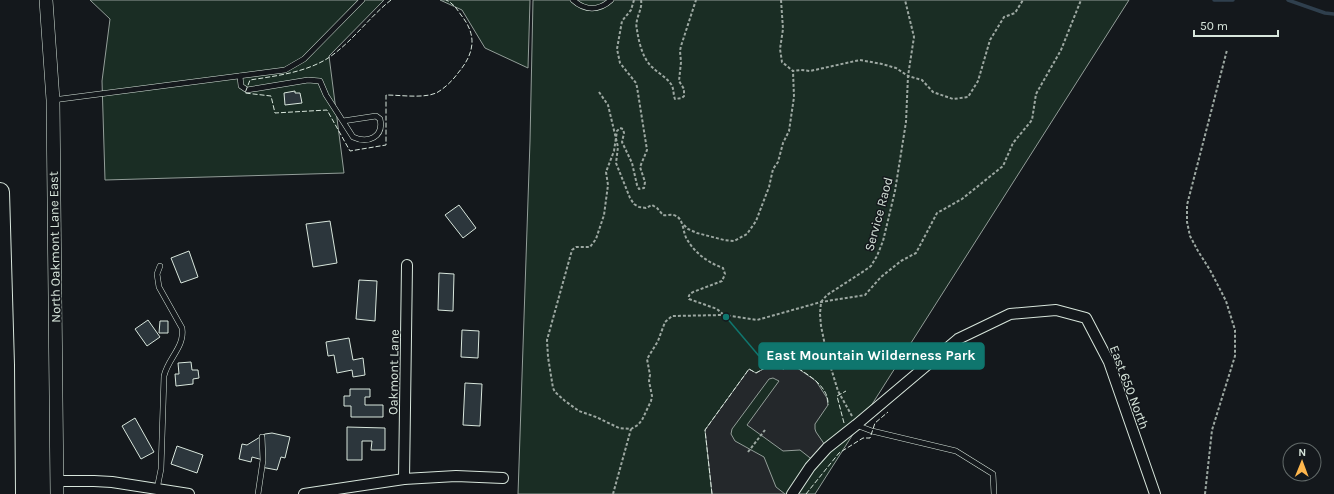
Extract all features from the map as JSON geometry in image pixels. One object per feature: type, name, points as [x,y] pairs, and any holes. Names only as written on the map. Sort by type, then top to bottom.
[{"type":"highway","points":[[0,192],[5,365],[6,494]]},
{"type":"highway","points":[[5,365],[17,494]]},
{"type":"street","name":"North Oakmont Lane East","points":[[46,0],[53,100],[57,488]]},
{"type":"street","name":"Oakmont Lane","points":[[404,479],[407,265]]},
{"type":"street","name":"East 650 North","points":[[792,494],[814,461],[827,448],[958,339],[1010,314],[1056,310],[1086,318],[1109,362],[1155,494]]},
{"type":"street","points":[[304,494],[404,479],[456,476],[503,478]]},
{"type":"street","points":[[57,488],[94,481],[112,482],[189,494]]},
{"type":"lane","points":[[53,100],[285,70],[304,59],[362,0]]},
{"type":"lane","points":[[573,0],[580,6],[595,9],[603,7],[611,0]]},
{"type":"lane","points":[[240,76],[241,86],[246,90],[308,80],[320,81],[326,95],[353,137],[359,140],[373,138],[379,134],[381,129],[380,119],[376,116],[343,120]]},
{"type":"lane","points":[[157,490],[161,469],[164,376],[166,368],[179,347],[182,339],[182,328],[159,287],[157,274],[160,266]]},
{"type":"lane","points":[[856,425],[872,431],[956,451],[993,474],[994,494]]},
{"type":"lane","points":[[258,494],[263,460],[262,437]]},
{"type":"path","points":[[634,0],[631,10],[622,21],[617,49],[620,63],[636,83],[637,88],[646,150],[640,167],[645,182],[644,188],[639,189],[637,185],[632,163],[622,142],[624,129],[620,128],[618,129],[613,156],[606,172],[608,185],[604,215],[596,239],[590,247],[576,247],[572,250],[547,340],[553,388],[559,396],[579,411],[596,417],[618,428],[631,429],[638,425],[642,420],[651,401],[652,396],[647,359],[658,341],[665,322],[672,316],[724,315],[757,320],[821,302],[865,295],[881,277],[901,261],[916,253],[937,213],[962,199],[1003,166],[1013,143],[1032,120],[1036,94],[1061,50],[1081,0]]},
{"type":"path","points":[[641,0],[641,6],[636,21],[636,29],[644,57],[650,66],[670,83],[675,99],[684,96],[685,93],[679,81],[681,62],[680,46],[696,0]]},
{"type":"path","points":[[781,0],[783,29],[780,49],[782,62],[793,71],[801,70],[810,72],[860,60],[896,68],[908,76],[922,80],[933,92],[953,99],[968,97],[978,81],[990,40],[1004,17],[1015,13],[1023,0]]},
{"type":"path","name":"Service Raod","points":[[821,302],[827,294],[864,272],[871,266],[883,241],[896,191],[906,122],[908,76],[914,37],[905,0]]},
{"type":"path","points":[[1205,494],[1212,430],[1234,356],[1235,330],[1226,301],[1190,236],[1187,222],[1187,205],[1227,50]]},
{"type":"path","points":[[599,92],[608,105],[618,147],[616,163],[630,198],[634,204],[646,208],[652,205],[663,215],[673,215],[688,229],[697,233],[734,241],[747,234],[756,221],[769,187],[773,169],[778,162],[783,143],[789,131],[794,97],[793,71]]},
{"type":"path","points":[[683,224],[687,240],[702,257],[714,265],[723,268],[725,274],[722,281],[693,292],[689,295],[689,299],[717,309],[724,315]]},
{"type":"path","points":[[821,302],[821,326],[827,356],[838,391],[856,425]]},
{"type":"path","points":[[613,494],[631,429]]},
{"type":"path","points":[[748,452],[765,430]]},
{"type":"green space","points":[[90,0],[384,0],[329,56],[344,173],[105,180],[102,81],[110,19]]},
{"type":"green space","points":[[440,0],[530,0],[528,68],[485,48],[462,10]]},
{"type":"green space","points":[[533,0],[1129,0],[815,494],[518,494],[530,141]]},
{"type":"shaded area","points":[[790,363],[816,381],[827,398],[828,405],[815,424],[815,429],[827,448],[814,461],[800,450],[783,451],[747,425],[779,381],[773,378],[769,379],[732,429],[731,434],[735,441],[764,457],[776,487],[785,494],[712,494],[705,430],[749,369],[756,373],[773,366],[784,369]]},
{"type":"building","points":[[295,91],[295,93],[300,93],[302,103],[285,105],[284,93]]},
{"type":"building","points":[[459,205],[476,228],[463,238],[445,215]]},
{"type":"building","points":[[330,221],[337,263],[313,267],[306,224]]},
{"type":"building","points":[[189,251],[198,277],[181,283],[171,258]]},
{"type":"building","points":[[439,273],[454,274],[453,311],[438,310]]},
{"type":"building","points":[[359,280],[377,281],[375,321],[356,319]]},
{"type":"building","points":[[148,320],[160,337],[147,346],[135,329]]},
{"type":"building","points":[[160,321],[168,321],[168,333],[159,333]]},
{"type":"building","points":[[462,330],[479,331],[478,358],[461,357]]},
{"type":"building","points":[[349,338],[353,360],[363,358],[365,375],[353,377],[352,370],[337,373],[334,355],[328,356],[326,342]]},
{"type":"building","points":[[191,362],[192,370],[198,370],[199,378],[193,379],[193,384],[176,386],[175,374],[179,374],[178,363]]},
{"type":"building","points":[[465,383],[482,384],[480,426],[463,425]]},
{"type":"building","points":[[350,389],[370,389],[370,397],[365,397],[365,405],[383,405],[383,417],[351,417],[351,406],[344,406],[344,396],[350,396]]},
{"type":"building","points":[[135,418],[154,452],[141,459],[122,426]]},
{"type":"building","points":[[347,427],[385,428],[385,450],[371,450],[372,441],[362,441],[362,460],[347,460]]},
{"type":"building","points":[[272,433],[290,437],[285,458],[281,457],[277,470],[261,467],[263,460],[252,457],[251,462],[239,459],[242,444],[247,445],[265,434]]},
{"type":"building","points":[[177,446],[203,455],[197,473],[171,464]]},
{"type":"waterway","points":[[1214,0],[1233,0]]},
{"type":"waterway","points":[[1288,0],[1325,13],[1334,14]]},
{"type":"fence","points":[[391,0],[343,47],[325,60],[298,71],[250,80],[245,93],[271,96],[275,113],[327,110],[350,151],[386,145],[386,95],[420,96],[438,92],[447,86],[468,59],[472,45],[470,30],[456,8],[446,0]]},
{"type":"fence","points":[[712,494],[705,430],[749,369],[756,373],[773,366],[784,369],[790,363],[820,385],[827,398],[828,405]]},
{"type":"fence","points":[[844,423],[837,396],[846,391]]},
{"type":"fence","points":[[806,494],[839,453],[863,438],[870,438],[875,423],[888,412]]},
{"type":"place","name":"East Mountain Wilderness Park","points":[[726,317]]}]
